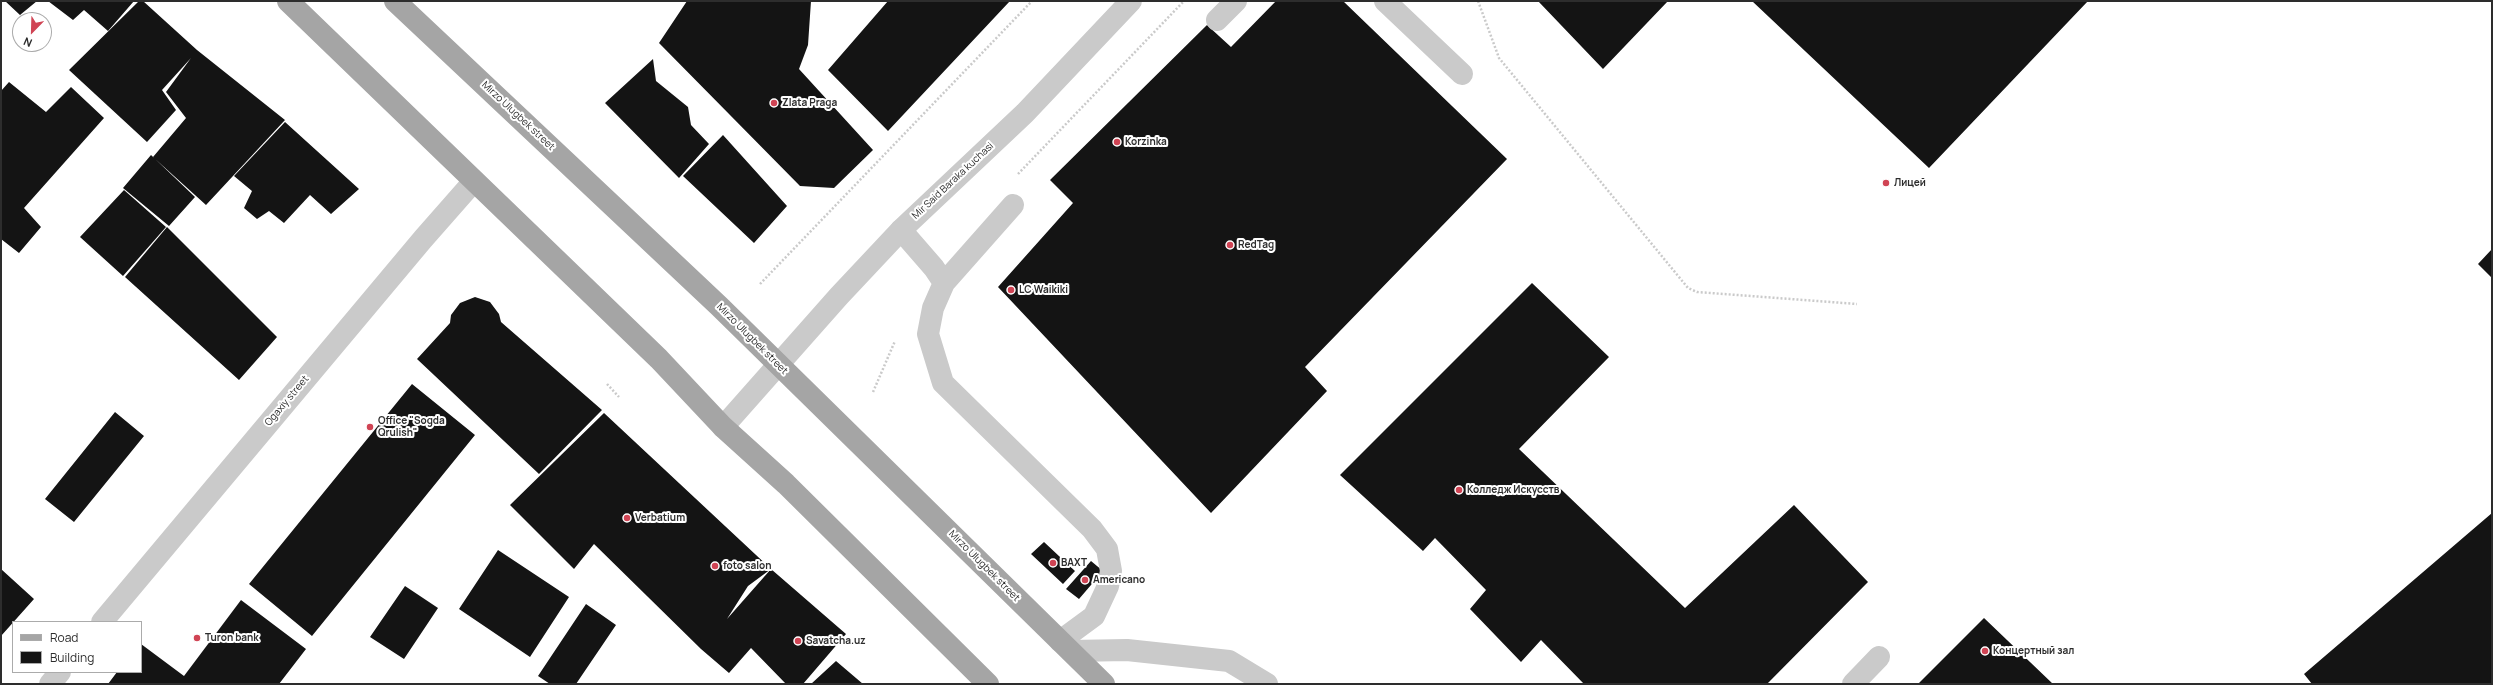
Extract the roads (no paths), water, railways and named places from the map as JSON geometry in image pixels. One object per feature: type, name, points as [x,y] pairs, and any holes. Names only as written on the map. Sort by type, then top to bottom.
[{"type":"main road","points":[[288,1],[659,359],[723,427],[786,484],[988,684]]},
{"type":"main road","name":"Mirzo Ulugbek street","points":[[395,1],[719,306],[1104,684]]},
{"type":"street","name":"Mir Said Baraka kuchasi","points":[[723,427],[777,364],[901,230],[1024,113],[1131,1]]},
{"type":"street","points":[[1217,20],[1236,1]]},
{"type":"street","points":[[1385,1],[1462,74]]},
{"type":"street","name":"Ogaxiy street","points":[[103,621],[423,239],[474,181]]},
{"type":"street","points":[[1013,205],[944,283],[933,308],[928,334],[943,383],[1092,529],[1107,549],[1111,571],[1108,586],[1094,616],[1066,646]]},
{"type":"street","points":[[901,230],[934,268],[944,283]]},
{"type":"street","points":[[1066,646],[1127,650],[1229,660],[1267,684]]},
{"type":"street","points":[[1853,684],[1879,657]]},
{"type":"street","points":[[50,684],[59,673]]},
{"type":"place","name":"Zlata Praga","points":[[774,103]]},
{"type":"place","name":"Korzinka","points":[[1117,142]]},
{"type":"place","name":"Лицей","points":[[1886,183]]},
{"type":"place","name":"RedTag","points":[[1230,245]]},
{"type":"place","name":"LC Waikiki","points":[[1011,290]]},
{"type":"place","name":"Office \"Sogda Qrulish\"","points":[[370,427]]},
{"type":"place","name":"Колледж Искусств","points":[[1459,490]]},
{"type":"place","name":"Verbatium","points":[[627,518]]},
{"type":"place","name":"BAXT","points":[[1053,563]]},
{"type":"place","name":"foto salon","points":[[715,566]]},
{"type":"place","name":"Americano","points":[[1085,580]]},
{"type":"place","name":"Turon bank","points":[[197,638]]},
{"type":"place","name":"Savatcha.uz","points":[[798,641]]},
{"type":"place","name":"Концертный зал","points":[[1985,651]]}]
